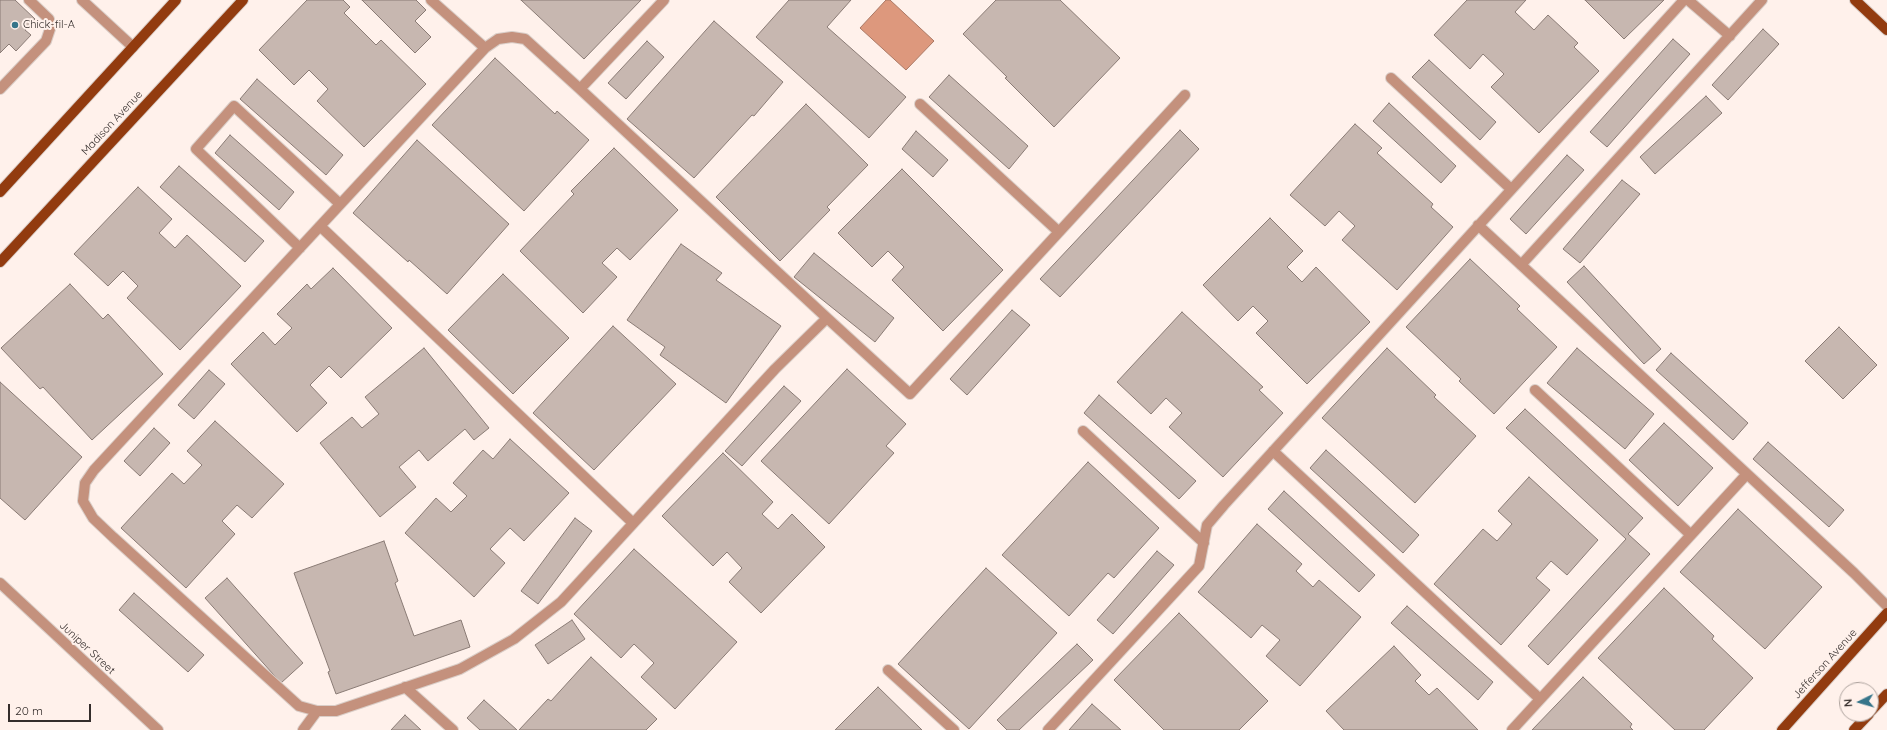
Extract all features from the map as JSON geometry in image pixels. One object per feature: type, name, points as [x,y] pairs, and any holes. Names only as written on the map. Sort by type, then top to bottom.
[{"type":"main road","points":[[0,192],[176,0]]},
{"type":"main road","name":"Madison Avenue","points":[[0,262],[242,0]]},
{"type":"main road","points":[[1855,0],[1887,30]]},
{"type":"main road","name":"Jefferson Avenue","points":[[1782,730],[1887,614]]},
{"type":"main road","points":[[1879,702],[1887,694]]},
{"type":"main road","points":[[1854,730],[1861,722]]},
{"type":"street","points":[[0,89],[46,41],[50,29],[49,19],[28,0]]},
{"type":"street","points":[[82,0],[133,47]]},
{"type":"street","points":[[431,0],[485,48]]},
{"type":"street","points":[[580,89],[664,0]]},
{"type":"street","points":[[1048,730],[1199,566],[1207,525],[1684,0]]},
{"type":"street","points":[[1688,0],[1730,36]]},
{"type":"street","points":[[1521,265],[1762,0]]},
{"type":"street","points":[[827,318],[775,369],[561,602],[514,639],[460,669],[336,711],[317,711],[299,706],[113,537],[93,518],[83,501],[85,483],[94,470],[485,48],[498,39],[512,37],[525,39],[910,394],[1185,95]]},
{"type":"street","points":[[1391,78],[1511,189]]},
{"type":"street","points":[[920,104],[1059,232]]},
{"type":"street","points":[[300,248],[196,149],[234,106],[340,204]]},
{"type":"street","points":[[1478,225],[1746,475],[1854,573],[1887,606]]},
{"type":"street","points":[[320,226],[633,523]]},
{"type":"street","points":[[1535,390],[1691,535]]},
{"type":"street","points":[[1083,431],[1204,543]]},
{"type":"street","points":[[1273,451],[1540,699]]},
{"type":"street","points":[[1512,730],[1746,475]]},
{"type":"street","name":"Juniper Street","points":[[0,583],[158,730]]},
{"type":"street","points":[[888,670],[954,730]]},
{"type":"street","points":[[405,687],[453,730]]},
{"type":"street","points":[[303,730],[317,711]]},
{"type":"shaded area","points":[[886,0],[890,0],[934,41],[906,70],[860,28]]},
{"type":"building","name":"Chick-fil-A","points":[[0,0],[15,0],[35,19],[25,30],[31,35],[16,51],[9,44],[0,53]]},
{"type":"building","points":[[307,0],[343,0],[350,7],[344,13],[376,45],[381,40],[426,84],[364,147],[317,101],[328,89],[309,70],[294,85],[259,50]]},
{"type":"building","points":[[362,0],[416,0],[426,10],[415,21],[431,37],[415,53]]},
{"type":"building","points":[[521,0],[641,0],[584,59]]},
{"type":"building","points":[[789,0],[851,0],[827,27],[906,97],[869,138],[756,37]]},
{"type":"building","points":[[996,0],[1060,0],[1120,58],[1054,127],[1005,78],[1007,77],[963,34]]},
{"type":"building","points":[[1467,0],[1526,0],[1515,12],[1534,30],[1548,15],[1578,43],[1574,47],[1599,71],[1539,133],[1491,87],[1504,74],[1483,54],[1470,69],[1434,35]]},
{"type":"building","points":[[1585,0],[1664,0],[1624,39]]},
{"type":"building","points":[[714,21],[783,82],[754,116],[752,115],[694,178],[627,119]]},
{"type":"building","points":[[1763,29],[1779,44],[1728,100],[1712,85]]},
{"type":"building","points":[[1673,39],[1690,54],[1607,147],[1590,132]]},
{"type":"building","points":[[647,41],[664,57],[626,99],[608,83]]},
{"type":"building","points":[[495,58],[555,114],[557,111],[589,140],[524,211],[432,125]]},
{"type":"building","points":[[1429,60],[1496,122],[1480,140],[1412,77]]},
{"type":"building","points":[[949,75],[1028,146],[1009,169],[929,97]]},
{"type":"building","points":[[257,79],[343,155],[326,175],[240,99]]},
{"type":"building","points":[[1706,96],[1722,113],[1655,174],[1640,157]]},
{"type":"building","points":[[1389,103],[1456,166],[1441,183],[1373,121]]},
{"type":"building","points":[[806,104],[868,165],[827,207],[830,210],[780,261],[716,197]]},
{"type":"building","points":[[1355,124],[1382,148],[1377,153],[1433,204],[1431,207],[1453,227],[1397,290],[1342,240],[1355,226],[1339,211],[1325,226],[1290,195]]},
{"type":"building","points":[[1180,130],[1199,149],[1060,297],[1040,279]]},
{"type":"building","points":[[916,131],[948,160],[933,177],[902,149]]},
{"type":"building","points":[[230,135],[294,192],[279,210],[215,153]]},
{"type":"building","points":[[417,140],[509,224],[447,294],[409,260],[408,262],[353,213]]},
{"type":"building","points":[[614,148],[678,210],[630,260],[617,248],[602,263],[617,277],[583,313],[520,251],[574,194],[571,191]]},
{"type":"building","points":[[1567,155],[1584,170],[1526,234],[1510,219]]},
{"type":"building","points":[[179,166],[264,241],[245,262],[160,187]]},
{"type":"building","points":[[902,169],[1003,270],[943,331],[892,280],[904,267],[888,251],[872,267],[838,233]]},
{"type":"building","points":[[1622,180],[1640,194],[1580,263],[1563,249]]},
{"type":"building","points":[[138,187],[172,219],[159,233],[175,248],[187,235],[241,286],[180,350],[127,298],[138,286],[123,271],[108,286],[74,254]]},
{"type":"building","points":[[1270,218],[1303,251],[1287,267],[1302,282],[1316,267],[1370,322],[1307,384],[1256,333],[1268,321],[1253,306],[1238,321],[1203,285]]},
{"type":"building","points":[[681,244],[722,273],[716,280],[781,326],[726,403],[660,355],[665,347],[627,320]]},
{"type":"building","points":[[814,253],[894,318],[875,342],[794,277]]},
{"type":"building","points":[[1470,259],[1520,306],[1517,309],[1557,347],[1494,414],[1459,381],[1461,379],[1406,327]]},
{"type":"building","points":[[1584,266],[1661,349],[1644,364],[1567,282]]},
{"type":"building","points":[[333,268],[392,328],[341,378],[329,366],[310,385],[327,403],[297,432],[231,364],[263,332],[275,345],[292,328],[277,314],[307,284],[311,289]]},
{"type":"building","points":[[503,274],[569,338],[513,394],[448,330]]},
{"type":"building","points":[[70,284],[103,319],[108,314],[163,374],[92,440],[43,387],[40,389],[1,348]]},
{"type":"building","points":[[1012,310],[1030,325],[967,395],[950,379]]},
{"type":"building","points":[[1182,312],[1263,387],[1259,390],[1283,413],[1223,477],[1169,427],[1182,413],[1166,398],[1151,414],[1117,382]]},
{"type":"building","points":[[613,326],[676,384],[594,470],[533,413]]},
{"type":"building","points":[[1839,327],[1877,365],[1843,399],[1805,361]]},
{"type":"building","points":[[424,348],[489,428],[474,440],[465,429],[428,461],[419,450],[399,467],[416,487],[380,517],[320,443],[352,417],[362,428],[379,414],[365,397]]},
{"type":"building","points":[[1387,348],[1436,395],[1434,397],[1476,436],[1415,503],[1322,418]]},
{"type":"building","points":[[1577,348],[1654,414],[1625,449],[1547,383]]},
{"type":"building","points":[[1671,353],[1748,423],[1733,440],[1656,370]]},
{"type":"building","points":[[847,369],[906,424],[886,446],[894,453],[829,524],[761,461]]},
{"type":"building","points":[[209,370],[225,384],[194,419],[178,405]]},
{"type":"building","points":[[0,382],[82,457],[25,520],[0,498]]},
{"type":"building","points":[[784,386],[801,401],[742,466],[725,451]]},
{"type":"building","points":[[1099,395],[1196,481],[1179,499],[1084,413]]},
{"type":"building","points":[[1525,409],[1643,518],[1628,534],[1650,554],[1548,665],[1528,646],[1626,539],[1506,428]]},
{"type":"building","points":[[215,421],[284,484],[252,518],[237,505],[222,521],[235,534],[186,588],[121,528],[172,473],[184,484],[202,465],[187,451]]},
{"type":"building","points":[[1664,423],[1713,468],[1678,506],[1629,460]]},
{"type":"building","points":[[154,428],[170,443],[140,476],[124,461]]},
{"type":"building","points":[[510,439],[569,493],[524,541],[510,528],[490,549],[505,563],[474,597],[405,533],[436,498],[451,512],[467,496],[453,483],[483,450],[493,459]]},
{"type":"building","points":[[1768,442],[1844,510],[1829,527],[1753,459]]},
{"type":"building","points":[[1326,450],[1419,535],[1403,553],[1310,468]]},
{"type":"building","points":[[723,453],[773,502],[762,514],[778,529],[792,514],[825,547],[761,613],[729,582],[742,568],[727,552],[713,566],[662,516]]},
{"type":"building","points":[[1088,462],[1159,528],[1114,578],[1108,573],[1069,616],[1002,555]]},
{"type":"building","points":[[1529,477],[1598,540],[1567,575],[1551,561],[1536,578],[1550,590],[1501,645],[1434,584],[1483,529],[1497,541],[1512,524],[1498,511]]},
{"type":"building","points":[[1284,491],[1375,575],[1359,592],[1268,509]]},
{"type":"building","points":[[1738,509],[1822,587],[1765,649],[1680,572]]},
{"type":"building","points":[[575,518],[592,531],[538,604],[521,591]]},
{"type":"building","points":[[1257,524],[1302,564],[1296,571],[1313,587],[1319,580],[1361,617],[1300,686],[1266,656],[1280,640],[1262,625],[1251,638],[1198,592]]},
{"type":"building","points":[[384,541],[398,581],[395,583],[414,636],[461,620],[470,647],[336,694],[328,672],[330,671],[294,573]]},
{"type":"building","points":[[634,549],[737,642],[675,709],[641,677],[654,663],[634,644],[621,658],[574,614]]},
{"type":"building","points":[[1157,551],[1174,565],[1113,634],[1097,620]]},
{"type":"building","points":[[986,568],[1057,633],[969,729],[898,664]]},
{"type":"building","points":[[227,578],[303,663],[281,683],[205,598]]},
{"type":"building","points":[[1664,588],[1714,636],[1712,639],[1753,678],[1704,730],[1675,730],[1598,658]]},
{"type":"building","points":[[134,593],[204,655],[188,672],[119,610]]},
{"type":"building","points":[[1407,606],[1493,682],[1478,700],[1391,623]]},
{"type":"building","points":[[1179,613],[1268,701],[1239,730],[1164,730],[1114,680]]},
{"type":"building","points":[[572,620],[585,639],[548,664],[535,645]]},
{"type":"building","points":[[1077,644],[1093,660],[1019,730],[1007,730],[997,720]]},
{"type":"building","points":[[1394,646],[1421,675],[1415,681],[1429,695],[1437,688],[1478,730],[1344,730],[1326,711]]},
{"type":"building","points":[[591,657],[657,719],[646,730],[519,730],[548,699],[551,701]]},
{"type":"building","points":[[1583,677],[1632,724],[1630,727],[1633,730],[1532,730]]},
{"type":"building","points":[[878,687],[922,730],[835,730]]},
{"type":"building","points":[[484,700],[517,730],[480,730],[467,718]]},
{"type":"building","points":[[1092,704],[1121,730],[1069,730]]},
{"type":"building","points":[[405,715],[421,730],[391,730]]},
{"type":"place","name":"Chick-fil-A","points":[[15,25]]}]
